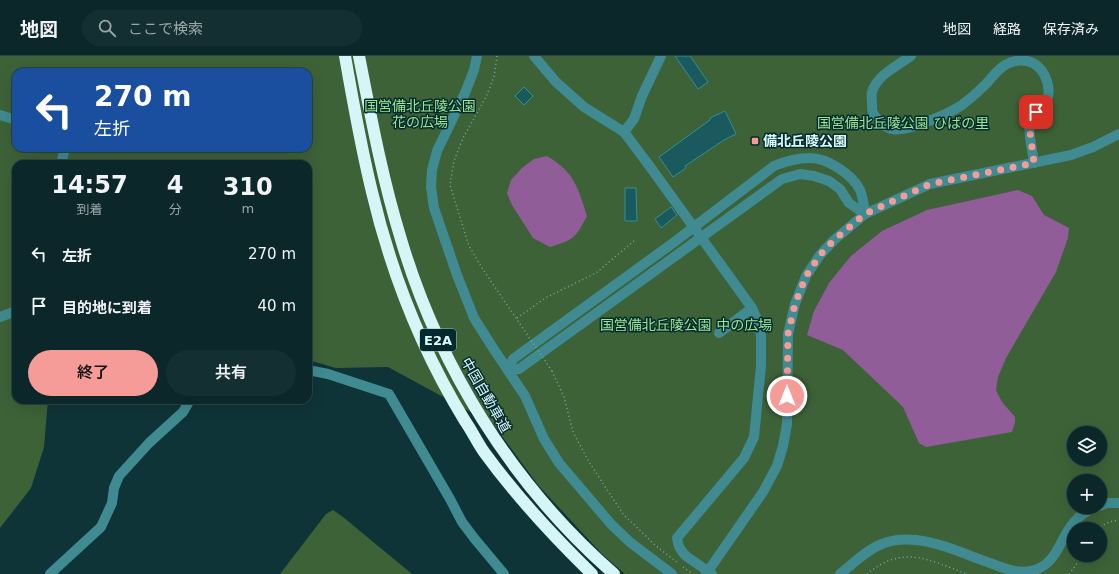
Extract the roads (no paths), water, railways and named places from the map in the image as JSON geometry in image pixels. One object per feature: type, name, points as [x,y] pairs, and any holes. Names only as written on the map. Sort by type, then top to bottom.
[{"type":"highway","name":"E2A","points":[[345,56],[360,138],[383,234],[401,289],[424,345],[451,398],[484,450],[519,497],[556,539],[592,574]]},
{"type":"highway","name":"中国自動車道","points":[[359,56],[374,135],[398,230],[415,283],[438,340],[465,392],[496,443],[531,488],[568,530],[614,574]]},
{"type":"street","points":[[477,56],[474,70],[465,93],[437,151],[432,170],[431,187],[434,208],[457,275],[474,318],[524,396],[544,439],[559,463],[611,524],[631,543],[672,574]]},
{"type":"street","points":[[534,56],[556,82],[584,107],[624,132],[752,308],[758,321],[761,336],[761,366],[754,437],[744,458],[677,538],[678,545],[686,556],[712,574]]},
{"type":"street","points":[[624,132],[634,119],[642,96],[661,56]]},
{"type":"street","points":[[911,56],[877,80],[871,93],[873,113],[881,122],[892,129],[922,124],[954,110],[985,85],[1007,64],[1016,60],[1034,63],[1044,74],[1048,83],[1048,94],[1044,104],[1030,121],[1034,163]]},
{"type":"street","points":[[0,115],[12,119]]},
{"type":"street","points":[[706,574],[763,492],[776,466],[783,446],[787,424],[788,334],[795,304],[806,276],[820,255],[834,240],[865,214],[930,184],[1071,155],[1093,147],[1119,134]]},
{"type":"street","points":[[508,370],[513,359],[673,243],[774,166],[789,160],[811,158],[833,164],[849,176],[860,190],[864,203],[865,214]]},
{"type":"street","points":[[508,370],[519,368],[526,364],[782,179],[800,174],[814,176],[829,181],[840,189],[849,203],[865,214]]},
{"type":"street","points":[[719,333],[752,308]]},
{"type":"street","points":[[0,317],[12,312]]},
{"type":"street","points":[[312,371],[328,374],[390,394],[462,522],[504,574]]},
{"type":"street","points":[[50,574],[101,527],[112,503],[114,488],[119,476],[149,443],[183,412],[188,404]]},
{"type":"street","points":[[1107,503],[1119,503]]},
{"type":"street","points":[[840,574],[864,554],[882,544],[903,539],[925,540],[1013,571],[1032,571],[1041,568],[1051,560],[1073,523],[1083,514]]},
{"type":"place","name":"備北丘陵公園","points":[[755,141]]},
{"type":"park label","name":"国営備北丘陵公園 花の広場","points":[[420,114]]},
{"type":"park label","name":"国営備北丘陵公園 ひばの里","points":[[903,123]]},
{"type":"park label","name":"国営備北丘陵公園 中の広場","points":[[686,325]]}]
